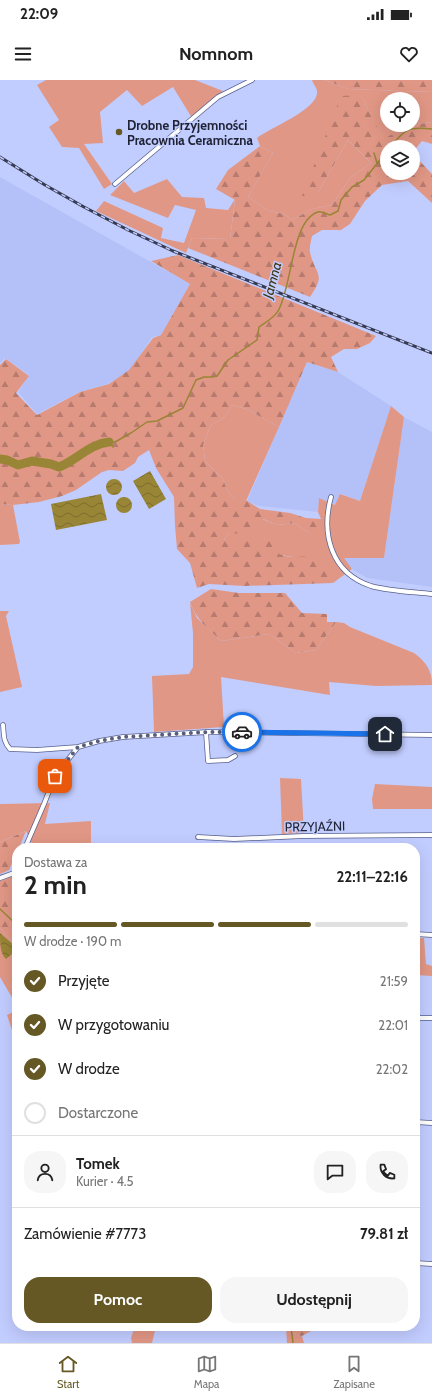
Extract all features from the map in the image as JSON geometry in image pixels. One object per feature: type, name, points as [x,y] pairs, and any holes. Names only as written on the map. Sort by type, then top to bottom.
[{"type":"street","points":[[115,184],[218,97],[252,80]]},
{"type":"street","points":[[331,497],[327,516],[328,538],[338,563],[348,574],[358,581],[373,586],[432,594]]},
{"type":"street","points":[[4,725],[4,740],[6,745],[10,748],[37,750],[78,747],[99,741],[123,737],[206,732],[432,735]]},
{"type":"street","points":[[206,732],[208,761],[228,760],[235,756]]},
{"type":"street","points":[[27,843],[55,776],[78,747]]},
{"type":"street","name":"PRZYJAŹNI","points":[[198,837],[234,839],[303,836],[432,835]]},
{"type":"street","points":[[0,878],[12,874]]},
{"type":"street","points":[[420,934],[432,935]]},
{"type":"street","points":[[420,1018],[432,1018]]},
{"type":"street","points":[[420,1122],[432,1123]]},
{"type":"street","points":[[420,1264],[432,1264]]},
{"type":"shaded area","points":[[0,177],[190,284],[161,335],[152,337],[130,370],[108,384],[79,392],[37,414],[18,392],[29,375],[5,358],[0,363]]},
{"type":"shaded area","points":[[307,362],[338,372],[391,406],[360,501],[341,494],[336,505],[319,498],[318,512],[259,506],[247,501]]},
{"type":"shaded area","points":[[404,417],[432,432],[432,587],[367,578],[352,569],[343,558],[384,558]]},
{"type":"green space","points":[[46,80],[195,80],[223,91],[192,118],[173,87],[142,106],[127,90],[100,112],[103,143],[84,144],[112,184],[104,189],[79,148],[62,147],[49,127],[59,120],[37,85]]},
{"type":"green space","points":[[312,80],[325,80],[348,89],[432,92],[432,122],[420,124],[420,92],[380,92],[380,132],[398,132],[383,140],[361,95],[316,196],[348,140],[371,163],[350,178],[332,205],[312,209],[292,220],[284,214],[269,211],[248,197],[273,153],[260,146],[257,138],[293,118],[311,105],[316,98],[316,89]]},
{"type":"green space","points":[[325,80],[432,80],[432,92],[348,89]]},
{"type":"green space","points":[[361,95],[383,139],[397,132],[420,132],[420,124],[432,122],[432,144],[422,141],[420,143],[420,140],[380,140],[380,180],[420,180],[420,161],[432,174],[432,203],[408,181],[382,185],[365,201],[350,224],[341,230],[322,230],[312,236],[310,252],[319,278],[318,283],[310,297],[188,248],[192,238],[230,239],[235,200],[216,189],[228,170],[260,146],[273,153],[248,197],[269,211],[284,214],[292,220],[312,209],[332,205],[350,178],[371,163],[348,140],[316,196],[302,196],[341,96]]},
{"type":"green space","points":[[167,179],[182,197],[204,198],[206,208],[228,210],[235,199],[230,239],[192,238],[186,253],[96,211],[104,201],[163,228],[161,238],[184,243],[196,210],[175,205],[168,218],[110,195],[124,181],[134,193]]},
{"type":"green space","points":[[178,255],[376,336],[370,343],[357,349],[344,349],[331,357],[338,372],[307,362],[279,427],[246,409],[232,405],[228,413],[222,419],[211,425],[203,445],[205,461],[223,479],[227,490],[235,499],[244,499],[260,509],[290,513],[306,518],[321,519],[320,531],[309,533],[295,523],[277,525],[263,519],[265,527],[252,533],[243,534],[230,532],[224,539],[229,545],[237,539],[260,538],[272,542],[279,547],[279,554],[285,556],[315,556],[333,583],[244,586],[209,584],[197,588],[190,563],[177,549],[174,497],[156,468],[149,450],[138,457],[135,463],[123,471],[109,470],[102,472],[76,490],[62,496],[39,502],[13,505],[0,504],[0,365],[6,359],[29,376],[16,393],[37,415],[80,392],[109,384],[129,370],[153,338],[161,335],[190,284],[151,261]]},
{"type":"green space","points":[[232,405],[246,409],[279,427],[246,501],[244,499],[235,499],[227,490],[223,479],[205,461],[203,445],[211,425],[222,419],[228,413]]},
{"type":"green space","points":[[391,406],[404,417],[384,558],[344,558],[352,569],[333,583],[326,574],[293,557],[229,546],[224,539],[230,532],[262,519],[277,525],[295,523],[309,533],[321,519],[318,512],[319,498],[335,505],[340,494],[360,501]]},
{"type":"green space","points":[[0,504],[13,505],[20,542],[19,544],[0,545]]},
{"type":"green space","points":[[211,589],[239,593],[285,593],[302,613],[327,614],[327,622],[336,622],[316,650],[296,653],[269,634],[221,641],[199,619],[190,602]]},
{"type":"green space","points":[[190,603],[197,618],[221,641],[269,634],[296,653],[316,650],[336,622],[344,623],[350,627],[414,653],[428,667],[432,685],[376,686],[329,682],[330,695],[221,677],[224,727],[154,732],[152,676],[189,674],[193,667],[193,633]]},
{"type":"green space","points":[[0,611],[9,611],[6,616],[22,687],[0,692]]},
{"type":"green space","points":[[280,778],[301,779],[304,833],[282,834]]},
{"type":"green space","points":[[375,784],[432,787],[432,809],[373,809],[372,799]]},
{"type":"green space","points":[[50,803],[45,824],[91,821],[91,843],[32,843],[26,831],[0,842],[0,804]]},
{"type":"green space","points":[[26,831],[21,843],[12,843],[12,863],[9,870],[0,874],[0,842]]},
{"type":"green space","points":[[12,876],[12,941],[0,928],[0,881]]},
{"type":"green space","points":[[0,928],[12,941],[12,997],[0,977]]},
{"type":"green space","points":[[420,938],[424,938],[426,964],[432,966],[432,976],[420,975]]},
{"type":"green space","points":[[12,1012],[12,1030],[7,1015]]},
{"type":"green space","points":[[133,1331],[155,1331],[152,1343],[132,1343],[131,1338]]},
{"type":"green space","points":[[286,1331],[292,1331],[296,1335],[302,1336],[304,1343],[287,1343]]},
{"type":"green space","points":[[292,1331],[311,1331],[302,1336],[296,1335]]},
{"type":"water","points":[[150,471],[166,499],[149,509],[133,481]]},
{"type":"water","points":[[114,479],[120,481],[122,487],[120,493],[114,495],[108,493],[106,487],[108,481]]},
{"type":"water","points":[[101,494],[107,520],[56,530],[51,504]]},
{"type":"water","points":[[124,497],[130,499],[132,505],[130,511],[124,513],[118,511],[116,505],[118,499]]},
{"type":"water","points":[[0,933],[12,944],[12,954],[6,959],[1,951]]},
{"type":"waterway","name":"Jamna","points":[[396,140],[408,130],[418,128],[432,129]]},
{"type":"waterway","points":[[374,153],[377,163]]},
{"type":"waterway","name":"Jamna","points":[[109,442],[115,442],[147,422],[157,421],[183,408],[196,380],[204,377],[217,376],[228,360],[257,340],[259,327],[274,316],[283,301],[293,256],[302,228],[309,218],[318,212],[330,215],[338,211],[341,200],[352,187],[364,180],[380,160]]},
{"type":"waterway","name":"Jamna","points":[[109,442],[113,447]]},
{"type":"waterway","name":"Jamna","points":[[0,459],[7,460],[18,465],[32,461],[59,467],[89,449],[102,443],[109,442]]},
{"type":"waterway","points":[[0,909],[12,920]]},
{"type":"waterway","points":[[292,1331],[293,1343]]},
{"type":"railway","points":[[0,157],[84,207],[173,251],[432,353]]},
{"type":"way so far","points":[[55,776],[78,747],[99,741],[123,737],[208,732],[242,732]]},
{"type":"place","name":"Drobne Przyjemności Pracownia Ceramiczna","points":[[119,132]]},
{"type":"route","points":[[242,732],[385,734]]}]
